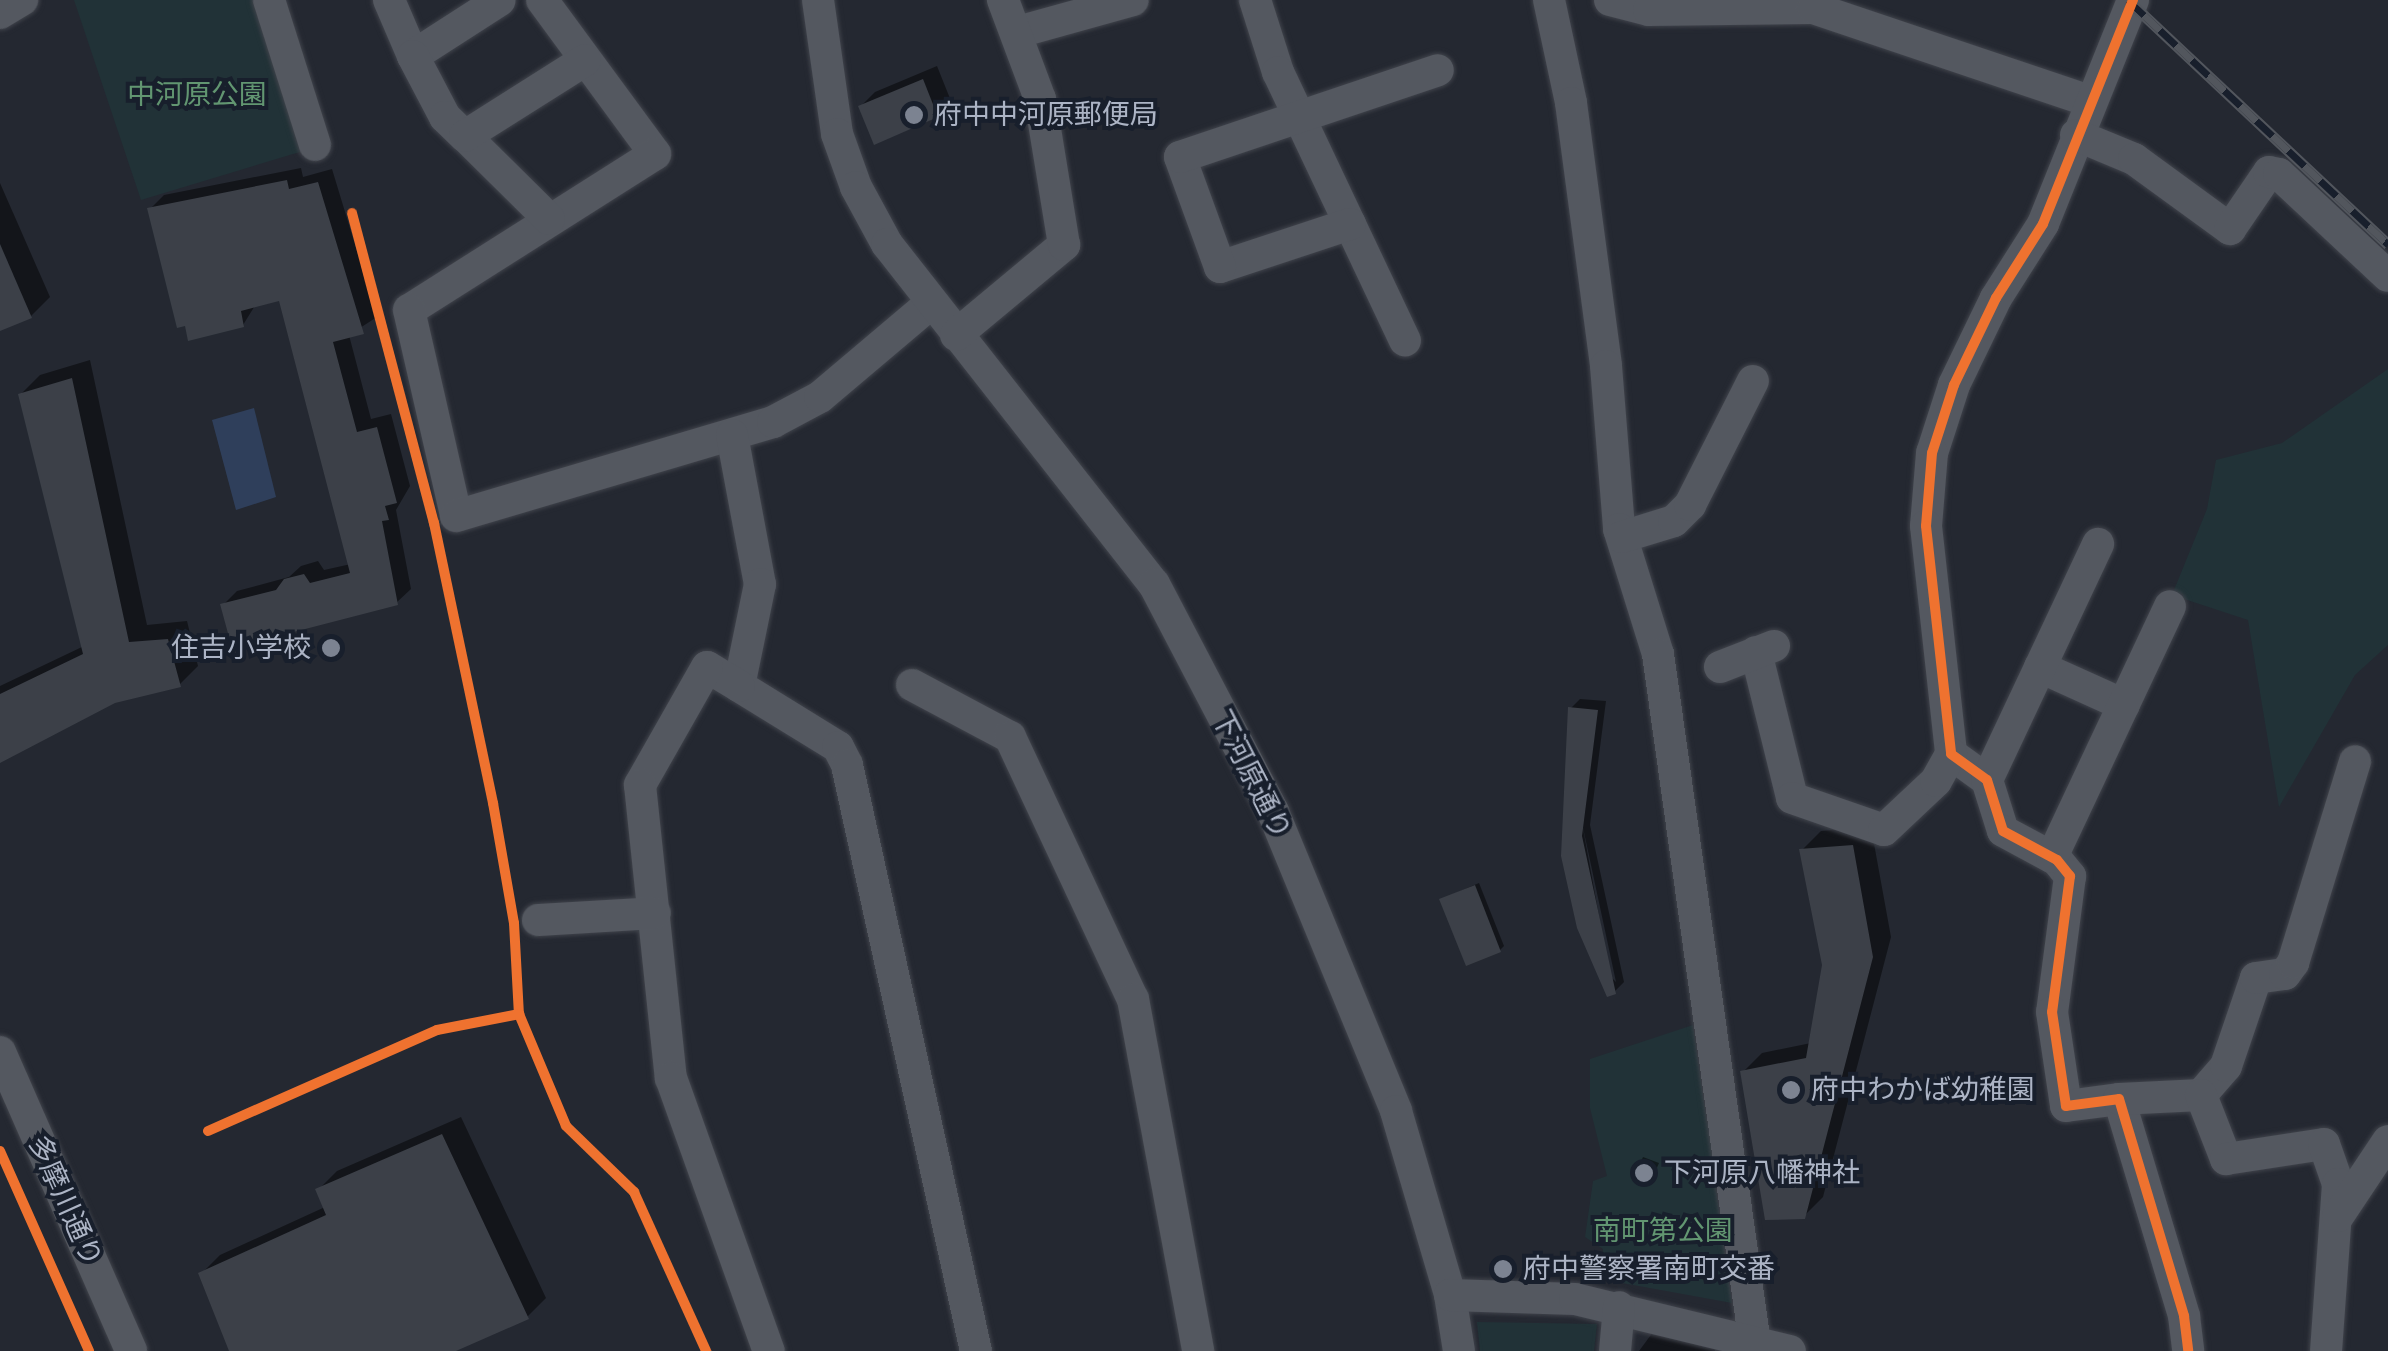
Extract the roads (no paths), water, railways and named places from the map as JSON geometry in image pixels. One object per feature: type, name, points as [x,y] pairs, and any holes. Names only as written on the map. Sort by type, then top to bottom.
[{"type":"street","points":[[0,12],[22,0]]},
{"type":"street","points":[[269,0],[315,146]]},
{"type":"street","points":[[389,0],[412,56],[445,117],[549,220]]},
{"type":"street","points":[[412,56],[500,0]]},
{"type":"street","points":[[542,0],[655,154],[410,310],[456,516],[732,435],[820,396],[930,304]]},
{"type":"street","name":"下河原通り","points":[[818,0],[830,100],[856,187],[930,304],[1154,584],[1259,782],[1396,1111],[1450,1294],[1459,1351]]},
{"type":"street","points":[[956,335],[1064,245],[1040,99],[1003,0]]},
{"type":"street","points":[[1018,32],[1134,0]]},
{"type":"street","points":[[1254,0],[1302,120],[1404,341]]},
{"type":"street","points":[[1549,0],[1571,103],[1622,537],[1658,654],[1756,1347]]},
{"type":"street","points":[[1610,0],[1649,10],[1813,8],[2088,101]]},
{"type":"street","points":[[1720,667],[1765,649],[1792,798],[1884,830],[1936,780],[1951,754],[1926,526],[1932,453],[1954,384],[1996,298],[2044,224],[2088,101],[2133,0]]},
{"type":"street","points":[[465,136],[585,60]]},
{"type":"street","points":[[1350,224],[1220,267],[1180,158],[1302,120],[1438,70]]},
{"type":"street","points":[[2076,134],[2134,158],[2230,229],[2269,172],[2280,174],[2388,276]]},
{"type":"street","points":[[1622,537],[1674,521],[1690,505],[1738,390]]},
{"type":"street","points":[[732,435],[760,584],[739,686]]},
{"type":"street","points":[[1987,780],[2098,544]]},
{"type":"street","points":[[2052,857],[2170,606]]},
{"type":"street","points":[[768,1351],[671,1078],[640,784],[708,667],[838,746],[848,764],[976,1351]]},
{"type":"street","points":[[2040,667],[2124,705]]},
{"type":"street","points":[[912,685],[1010,738],[1133,999],[1198,1351]]},
{"type":"street","points":[[1951,754],[1987,780],[2003,831],[2052,857],[2070,876],[2052,1012],[2066,1106],[2201,1095],[2226,1066],[2256,978],[2285,974],[2292,963],[2355,762]]},
{"type":"street","points":[[538,920],[655,913]]},
{"type":"street","name":"多摩川通り","points":[[0,1052],[131,1351]]},
{"type":"street","points":[[2201,1095],[2226,1158],[2324,1144],[2338,1184],[2326,1351]]},
{"type":"street","points":[[2119,1100],[2184,1316],[2188,1351]]},
{"type":"street","points":[[2338,1216],[2388,1140]]},
{"type":"street","points":[[1450,1294],[1508,1292],[1619,1308],[1756,1347],[1790,1351]]},
{"type":"street","points":[[1615,1351],[1619,1308]]},
{"type":"water","points":[[254,408],[276,497],[236,510],[212,420]]},
{"type":"railway","points":[[2128,0],[2388,244]]},
{"type":"place","name":"府中中河原郵便局","points":[[914,115]]},
{"type":"place","name":"住吉小学校","points":[[331,648]]},
{"type":"place","name":"府中わかば幼稚園","points":[[1791,1090]]},
{"type":"place","name":"下河原八幡神社","points":[[1644,1173]]},
{"type":"place","name":"府中警察署南町交番","points":[[1503,1269]]},
{"type":"park label","name":"中河原公園","points":[[197,95]]},
{"type":"park label","name":"南町第公園","points":[[1663,1231]]}]
